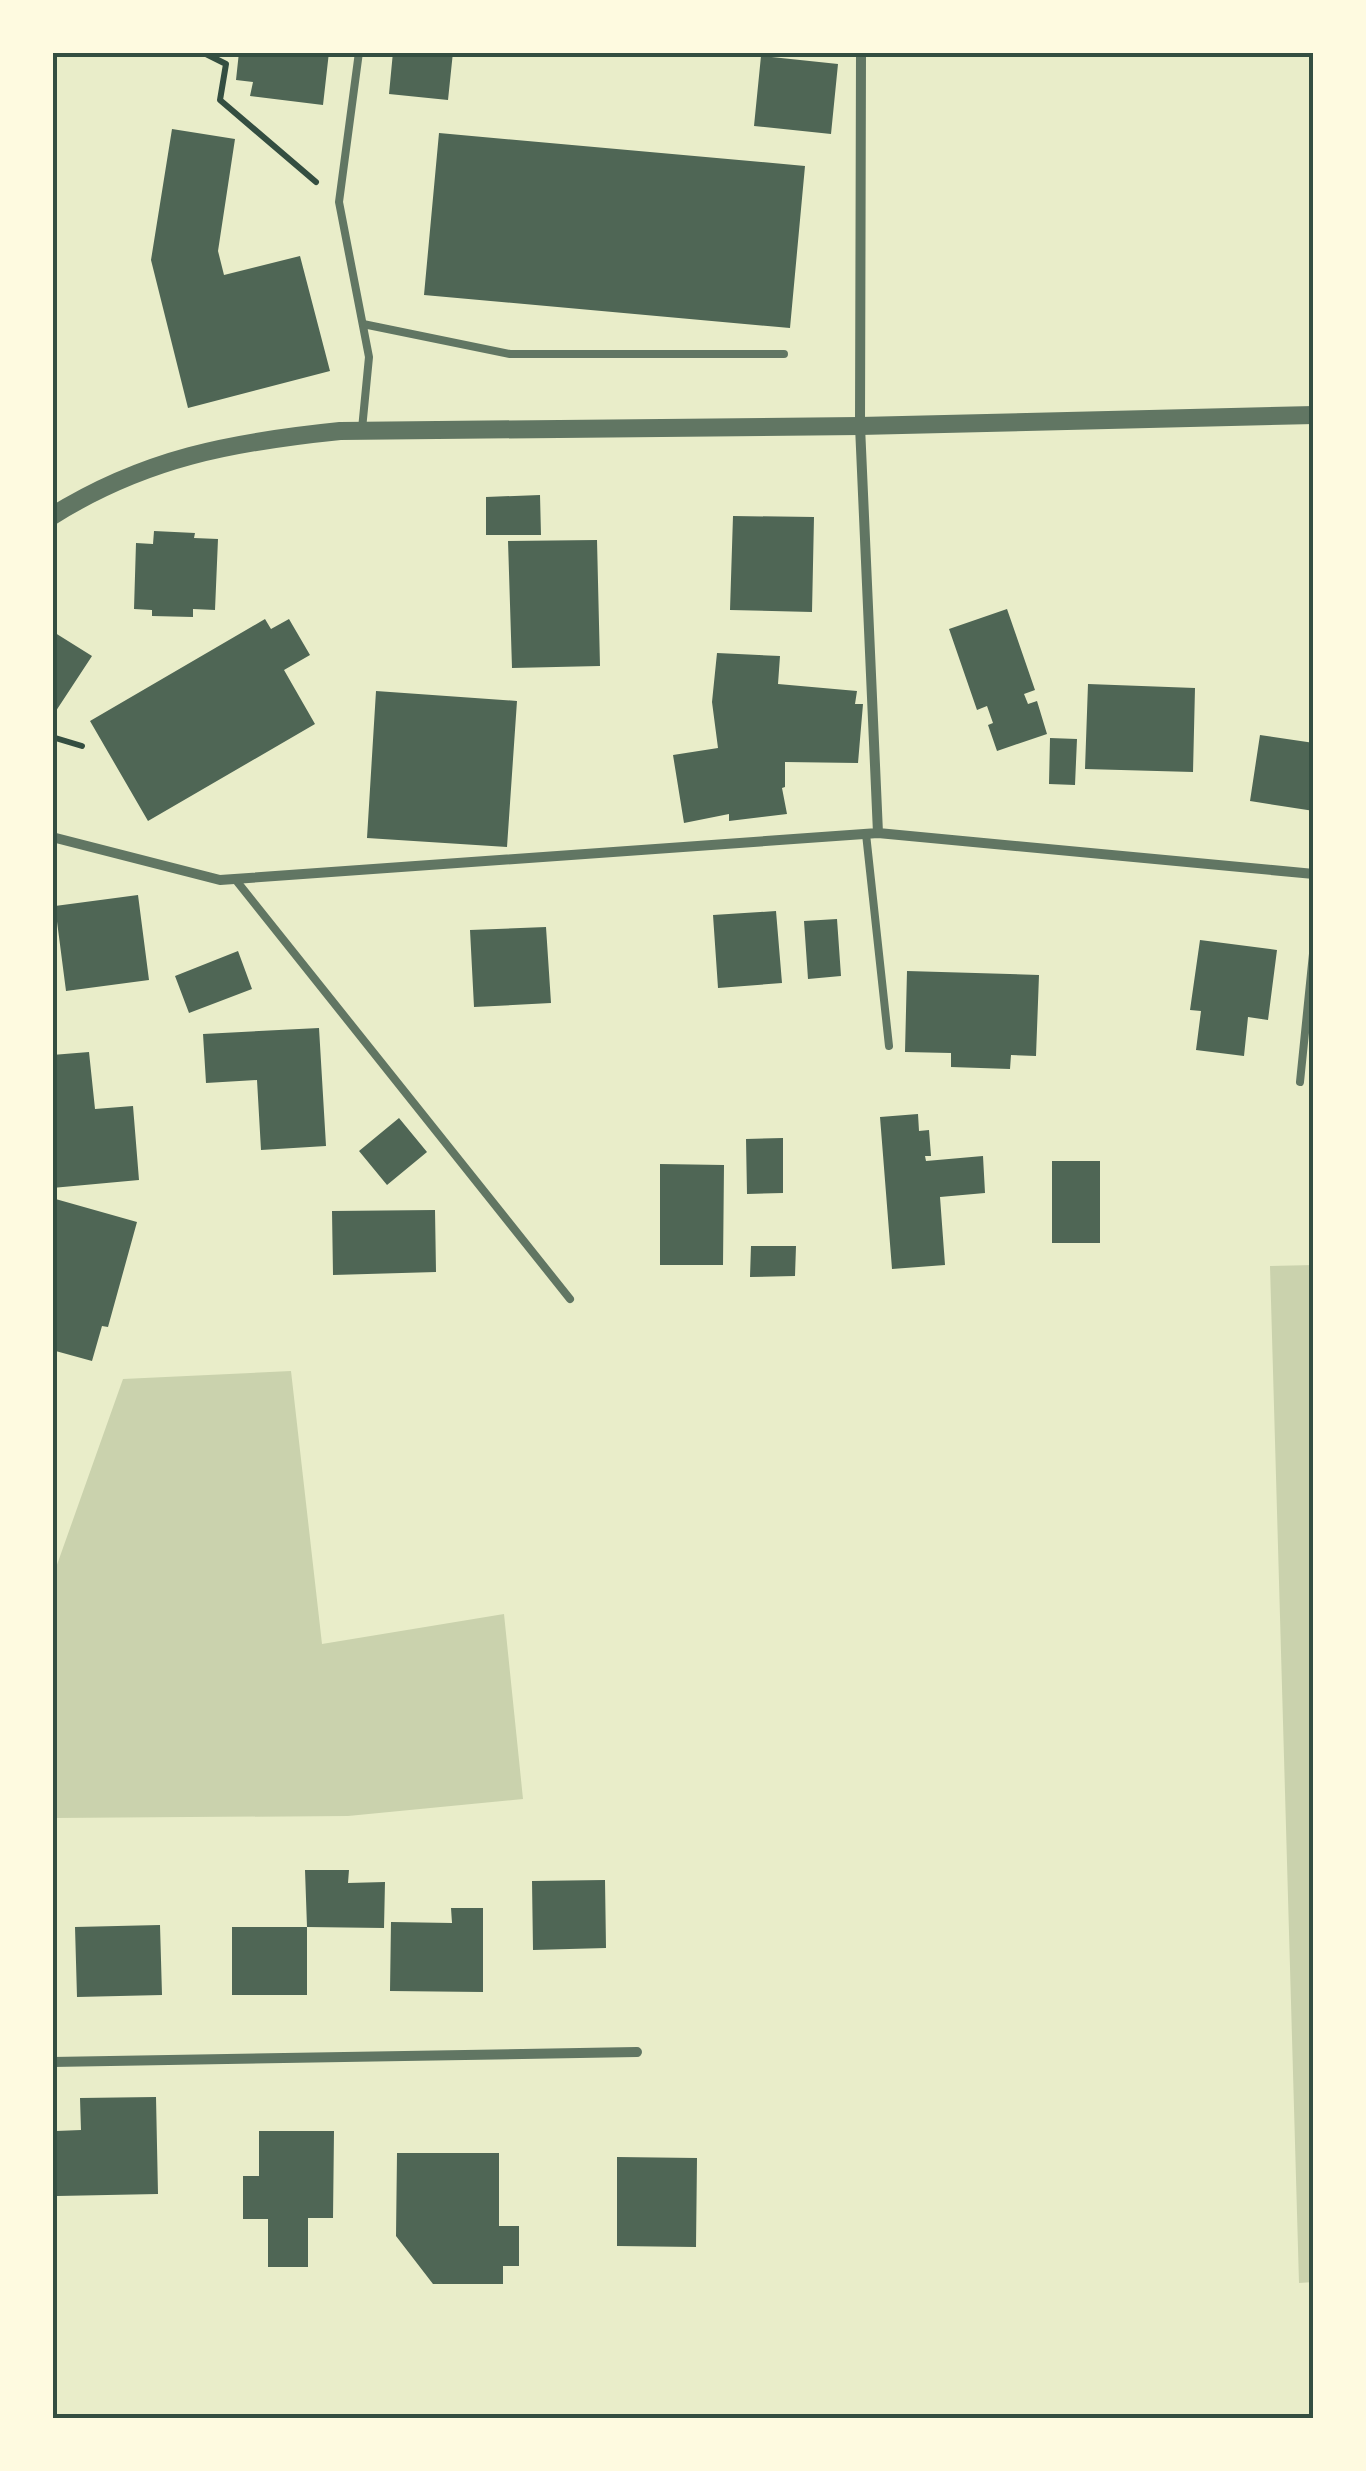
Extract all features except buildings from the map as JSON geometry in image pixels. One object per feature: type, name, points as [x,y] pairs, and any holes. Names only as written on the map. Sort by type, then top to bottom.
[{"type":"street","points":[[861,52],[860,426],[872,833]]},
{"type":"street","points":[[52,516],[90,493],[173,460],[255,440],[362,431],[860,426],[1314,415]]},
{"type":"street","points":[[52,836],[220,880],[872,833],[1314,874]]},
{"type":"street","points":[[52,2062],[637,2052]]},
{"type":"lane","points":[[359,52],[340,202],[369,357],[362,431]]},
{"type":"lane","points":[[363,324],[510,354],[784,354]]},
{"type":"lane","points":[[872,833],[889,1046]]},
{"type":"lane","points":[[235,878],[570,1300]]},
{"type":"lane","points":[[1300,1082],[1314,944]]},
{"type":"path","points":[[202,52],[226,64],[220,100],[340,202]]},
{"type":"path","points":[[52,737],[82,746]]},
{"type":"green space","points":[[1314,1265],[1314,2282],[1299,2283],[1270,1266]]},
{"type":"green space","points":[[291,1371],[322,1644],[504,1614],[523,1799],[348,1816],[53,1818],[53,1576],[123,1379]]}]
